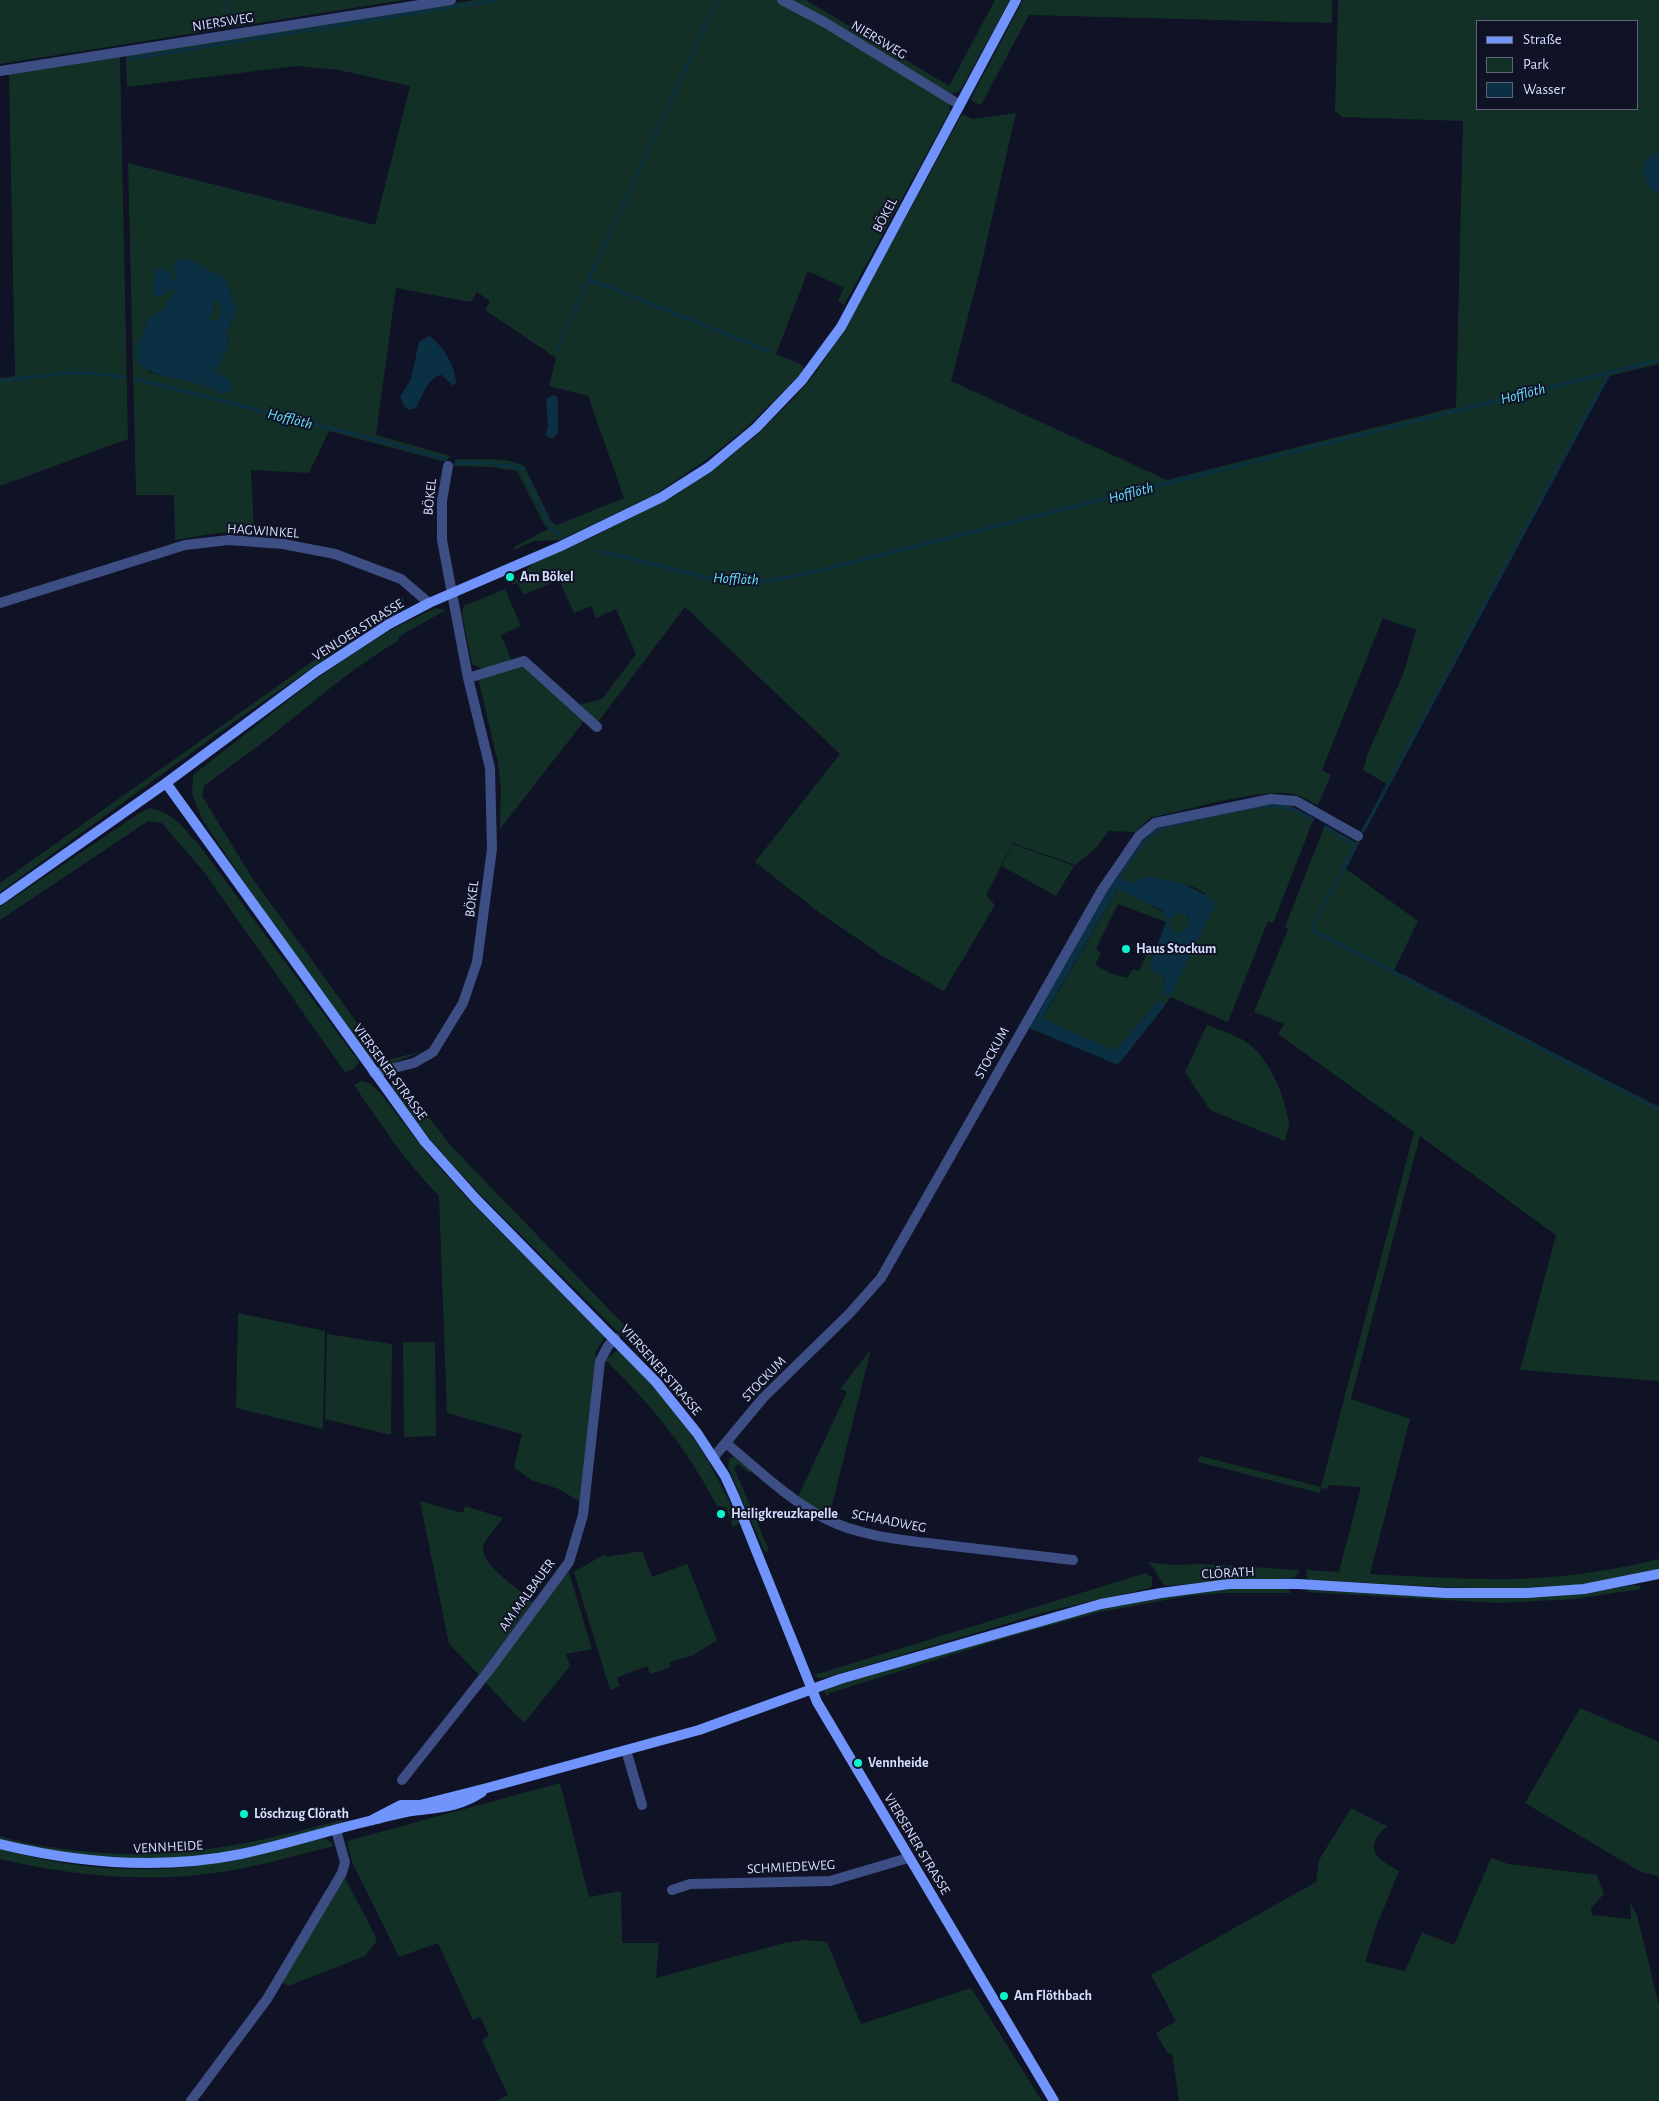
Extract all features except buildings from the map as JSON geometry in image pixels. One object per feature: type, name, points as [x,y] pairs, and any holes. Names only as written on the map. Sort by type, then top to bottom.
[{"type":"main road","name":"BÖKEL","points":[[756,428],[802,380],[841,327],[1016,0]]},
{"type":"main road","name":"VENLOER STRASSE","points":[[0,900],[166,783],[318,670],[389,624],[429,603],[561,546],[662,497],[709,467],[756,428]]},
{"type":"main road","name":"VIERSENER STRASSE","points":[[166,783],[421,1137],[447,1169],[615,1338],[667,1394],[714,1458],[725,1476],[748,1527],[816,1702],[1054,2101]]},
{"type":"main road","name":"CLÖRATH","points":[[810,1689],[1082,1608],[1161,1592],[1229,1584],[1298,1584],[1446,1593],[1527,1593],[1584,1589],[1659,1574]]},
{"type":"main road","name":"VENNHEIDE","points":[[0,1844],[30,1852],[76,1859],[123,1863],[187,1861],[240,1854],[372,1820],[401,1805],[420,1805],[713,1726],[810,1689]]},
{"type":"street","name":"NIERSWEG","points":[[0,71],[451,0]]},
{"type":"street","name":"NIERSWEG","points":[[782,0],[824,22],[960,105]]},
{"type":"street","name":"BÖKEL","points":[[374,1073],[414,1063],[433,1052],[462,1003],[478,962],[492,849],[490,768],[468,678],[451,593],[441,526],[443,495],[448,466]]},
{"type":"street","name":"HAGWINKEL","points":[[0,603],[185,546],[229,540],[283,544],[335,554],[400,579],[429,603]]},
{"type":"street","points":[[468,678],[524,661],[597,726]]},
{"type":"street","name":"STOCKUM","points":[[714,1458],[763,1398],[849,1314],[881,1278],[1102,890],[1139,836],[1155,823],[1271,798],[1296,801],[1358,836]]},
{"type":"street","name":"AM MALBAUER","points":[[402,1780],[490,1669],[569,1562],[584,1515],[600,1361],[615,1338]]},
{"type":"street","name":"SCHAADWEG","points":[[726,1443],[793,1498],[825,1518],[845,1527],[869,1534],[905,1540],[1073,1560]]},
{"type":"street","points":[[626,1750],[642,1805]]},
{"type":"street","points":[[190,2101],[267,1999],[342,1873],[345,1862],[336,1830]]},
{"type":"street","name":"SCHMIEDEWEG","points":[[672,1890],[690,1884],[830,1881],[908,1858]]},
{"type":"green space","points":[[0,0],[404,0],[0,64]]},
{"type":"green space","points":[[475,0],[777,0],[806,15],[949,103],[950,111],[844,305],[838,300],[844,288],[808,271],[776,354],[800,364],[805,370],[745,429],[706,460],[656,494],[560,540],[534,541],[514,550],[514,547],[548,529],[517,471],[490,467],[453,466],[456,459],[511,461],[525,467],[551,521],[557,525],[624,498],[588,396],[549,386],[556,358],[485,310],[490,301],[477,292],[471,302],[396,288],[376,435],[450,456],[446,462],[329,431],[309,473],[251,470],[254,532],[217,533],[175,540],[174,495],[136,495],[128,163],[375,225],[410,86],[339,70],[297,66],[127,87],[126,56]],"holes":[[[161,268],[169,271],[176,282],[225,278],[237,311],[226,332],[229,345],[215,371],[231,381],[222,394],[213,387],[149,372],[136,344],[142,336],[148,319],[162,311],[175,290],[171,289],[162,296]]]},
{"type":"green space","points":[[787,0],[806,0],[949,86],[995,0],[1010,0],[960,91],[952,94],[945,93]]},
{"type":"green space","points":[[1023,0],[1332,0],[1332,23],[1029,15],[981,105],[970,100]]},
{"type":"green space","points":[[1338,0],[1659,0],[1659,151],[1650,156],[1653,191],[1659,192],[1659,364],[1609,376],[1364,833],[1361,831],[1387,784],[1363,770],[1368,753],[1404,672],[1416,630],[1383,618],[1322,770],[1331,775],[1318,805],[1293,794],[1279,793],[1246,796],[1162,815],[1150,818],[1135,832],[1109,831],[1094,850],[1075,865],[1013,843],[986,895],[995,905],[944,991],[884,957],[820,913],[755,862],[840,754],[685,607],[598,722],[578,705],[602,699],[636,654],[616,609],[596,618],[591,606],[574,613],[559,580],[523,595],[518,583],[511,585],[532,564],[591,538],[676,495],[757,435],[792,400],[813,376],[844,331],[962,114],[972,119],[1016,113],[980,270],[951,381],[1167,480],[1456,407],[1463,121],[1342,117],[1335,111]]},
{"type":"green space","points":[[120,56],[128,439],[0,486],[0,378],[15,376],[9,74]]},
{"type":"green space","points":[[216,299],[219,299],[220,302],[221,314],[219,319],[211,321],[209,317]]},
{"type":"green space","points":[[505,589],[521,626],[501,635],[512,661],[485,670],[472,664],[462,614],[464,606]]},
{"type":"green space","points":[[403,597],[404,605],[397,614],[368,629],[234,722],[0,892],[0,883]]},
{"type":"green space","points":[[436,608],[446,610],[398,637],[399,640],[349,674],[270,737],[204,786],[202,796],[251,876],[379,1053],[388,1060],[423,1051],[388,1065],[370,1060],[294,956],[202,819],[192,793],[193,775],[340,662],[403,624]]},
{"type":"green space","points":[[523,665],[585,720],[500,829],[501,787],[498,763],[478,678]]},
{"type":"green space","points":[[1269,804],[1289,805],[1314,818],[1273,923],[1268,921],[1228,1022],[1170,997],[1166,1004],[1159,1000],[1115,1051],[1042,1019],[1119,888],[1162,911],[1166,915],[1166,922],[1118,904],[1096,949],[1101,953],[1095,965],[1112,974],[1127,978],[1133,969],[1139,971],[1149,950],[1154,952],[1150,965],[1151,970],[1162,976],[1166,982],[1205,893],[1193,887],[1148,877],[1130,883],[1118,876],[1149,834],[1164,825]]},
{"type":"green space","points":[[150,808],[159,810],[172,817],[199,845],[359,1062],[354,1069],[345,1072],[204,872],[162,823],[148,821],[0,920],[0,907],[138,814]]},
{"type":"green space","points":[[1325,825],[1355,842],[1361,840],[1346,869],[1418,921],[1394,970],[1659,1107],[1659,1381],[1520,1370],[1556,1235],[1420,1136],[1351,1399],[1410,1419],[1370,1574],[1460,1578],[1528,1578],[1564,1576],[1618,1568],[1659,1559],[1659,1570],[1592,1583],[1537,1588],[1440,1587],[1310,1580],[1307,1578],[1306,1570],[1339,1572],[1361,1487],[1329,1485],[1327,1489],[1321,1488],[1320,1493],[1198,1462],[1200,1456],[1321,1487],[1414,1132],[1278,1034],[1284,1024],[1254,1012],[1288,929],[1285,927]]},
{"type":"green space","points":[[1013,844],[1074,866],[1056,896],[1002,866]]},
{"type":"green space","points":[[1179,913],[1186,916],[1189,923],[1186,930],[1179,933],[1172,930],[1169,923],[1172,916]]},
{"type":"green space","points":[[1207,1025],[1244,1041],[1264,1059],[1280,1091],[1287,1113],[1289,1125],[1285,1141],[1210,1110],[1185,1072]]},
{"type":"green space","points":[[396,1075],[452,1147],[686,1389],[682,1392],[616,1330],[477,1191],[436,1147],[391,1089]]},
{"type":"green space","points":[[361,1081],[370,1083],[380,1093],[430,1157],[469,1200],[606,1336],[596,1351],[580,1502],[559,1489],[531,1480],[514,1467],[522,1434],[447,1413],[439,1196],[404,1156],[354,1085]]},
{"type":"green space","points":[[238,1313],[325,1331],[323,1429],[236,1408]]},
{"type":"green space","points":[[327,1334],[392,1344],[391,1435],[325,1419]]},
{"type":"green space","points":[[403,1342],[435,1342],[436,1436],[404,1437]]},
{"type":"green space","points":[[619,1349],[680,1417],[709,1463],[740,1523],[733,1527],[726,1507],[717,1506],[706,1485],[681,1447],[653,1411],[605,1360]]},
{"type":"green space","points":[[871,1349],[829,1517],[798,1497],[847,1392],[840,1389]]},
{"type":"green space","points":[[733,1457],[752,1470],[750,1473],[738,1464],[734,1468],[769,1550],[765,1553],[728,1467],[729,1459]]},
{"type":"green space","points":[[420,1501],[463,1513],[465,1506],[503,1518],[484,1543],[484,1554],[494,1569],[533,1602],[479,1675],[449,1644]]},
{"type":"green space","points":[[642,1551],[652,1577],[687,1564],[717,1640],[692,1656],[669,1662],[671,1667],[650,1674],[647,1666],[617,1678],[620,1686],[610,1690],[574,1572],[605,1554],[607,1557]]},
{"type":"green space","points":[[1147,1562],[1171,1565],[1202,1564],[1300,1570],[1296,1576],[1290,1579],[1218,1581],[1166,1586],[1154,1568]]},
{"type":"green space","points":[[568,1569],[592,1649],[566,1654],[570,1666],[524,1723],[485,1682]]},
{"type":"green space","points":[[1146,1573],[1152,1577],[1152,1586],[1150,1588],[1049,1611],[824,1678],[818,1678],[814,1675]]},
{"type":"green space","points":[[1634,1585],[1640,1586],[1641,1589],[1575,1599],[1499,1603],[1305,1592],[1309,1590],[1431,1596],[1512,1597],[1553,1595]]},
{"type":"green space","points":[[1288,1588],[1291,1593],[1225,1593],[1187,1596],[1096,1613],[1012,1636],[830,1693],[827,1697],[824,1691],[832,1686],[1092,1611],[1137,1601],[1224,1589]]},
{"type":"green space","points":[[1580,1708],[1659,1742],[1659,1876],[1641,1872],[1525,1803]]},
{"type":"green space","points":[[560,1783],[589,1897],[621,1891],[622,1943],[659,1943],[656,1978],[784,1943],[805,1940],[827,1942],[861,2024],[971,1988],[1042,2101],[496,2101],[508,2095],[482,2040],[489,2035],[480,2017],[473,2020],[438,1943],[399,1957],[352,1862],[347,1841]]},
{"type":"green space","points":[[1351,1808],[1387,1826],[1375,1841],[1375,1852],[1384,1862],[1399,1871],[1376,1927],[1365,1962],[1405,1971],[1422,1932],[1454,1945],[1491,1858],[1508,1864],[1597,1875],[1604,1894],[1591,1908],[1592,1915],[1631,1919],[1630,1902],[1637,1915],[1659,2006],[1659,2101],[1179,2101],[1172,2053],[1168,2054],[1156,2033],[1176,2021],[1151,1975],[1316,1882],[1319,1860]]},
{"type":"green space","points":[[342,1820],[343,1823],[269,1843],[180,1859],[86,1857],[0,1841],[0,1836],[15,1841],[101,1853],[171,1853],[205,1850],[238,1844]]},
{"type":"green space","points":[[318,1838],[327,1839],[334,1846],[234,1870],[175,1877],[87,1874],[0,1859],[0,1849],[25,1856],[78,1865],[105,1868],[158,1869],[211,1864],[238,1859]]},
{"type":"green space","points":[[344,1876],[376,1937],[376,1942],[365,1956],[288,1986],[282,1982]]},
{"type":"water","points":[[1659,151],[1659,192],[1653,192],[1646,180],[1643,169],[1647,160]]},
{"type":"water","points":[[188,259],[225,278],[237,311],[226,332],[229,345],[215,371],[231,381],[232,391],[222,394],[202,385],[158,374],[138,364],[136,344],[142,336],[148,319],[161,311],[175,290],[171,289],[162,296],[156,296],[153,291],[155,270],[161,268],[169,271],[176,282],[178,282],[173,267],[177,260]],"holes":[[[216,299],[219,299],[222,309],[220,317],[211,321],[209,317]]]},
{"type":"water","points":[[429,336],[448,357],[454,370],[456,383],[453,386],[442,375],[437,376],[429,383],[416,408],[410,410],[405,407],[400,397],[411,379],[419,342]]},
{"type":"water","points":[[554,395],[558,398],[558,432],[554,438],[549,438],[545,434],[548,428],[546,399]]},
{"type":"water","points":[[1118,876],[1130,883],[1149,877],[1185,885],[1202,893],[1216,903],[1170,997],[1162,994],[1166,981],[1162,976],[1151,970],[1150,965],[1166,922],[1166,915],[1162,910],[1118,889],[1042,1018],[1115,1051],[1159,1000],[1166,1004],[1118,1065],[1027,1027],[1106,893]],"holes":[[[1179,913],[1188,917],[1187,926],[1183,932],[1176,932],[1169,926],[1171,918]]]},
{"type":"waterway","points":[[228,0],[229,12]]},
{"type":"waterway","points":[[128,59],[497,0]]},
{"type":"waterway","points":[[556,351],[717,0]]},
{"type":"waterway","points":[[589,279],[769,351]]},
{"type":"waterway","name":"Hofflöth","points":[[600,551],[713,579],[769,581],[818,571],[1659,360]]},
{"type":"waterway","name":"Hofflöth","points":[[0,381],[67,373],[89,373],[123,377]]},
{"type":"waterway","points":[[1363,831],[1609,374]]},
{"type":"waterway","name":"Hofflöth","points":[[135,379],[446,459]]},
{"type":"waterway","name":"Hofflöth","points":[[456,463],[486,463],[521,468],[523,472]]},
{"type":"waterway","name":"Hofflöth","points":[[527,480],[552,529],[559,534]]},
{"type":"waterway","points":[[1121,875],[1145,841],[1164,827],[1227,812],[1276,806],[1298,811],[1313,820]]},
{"type":"waterway","points":[[1325,827],[1356,845],[1311,929],[1659,1110]]},
{"type":"place","name":"Am Bökel","points":[[510,577]]},
{"type":"place","name":"Haus Stockum","points":[[1126,949]]},
{"type":"place","name":"Heiligkreuzkapelle","points":[[721,1514]]},
{"type":"place","name":"Vennheide","points":[[858,1763]]},
{"type":"place","name":"Löschzug Clörath","points":[[244,1814]]},
{"type":"place","name":"Am Flöthbach","points":[[1004,1996]]}]
